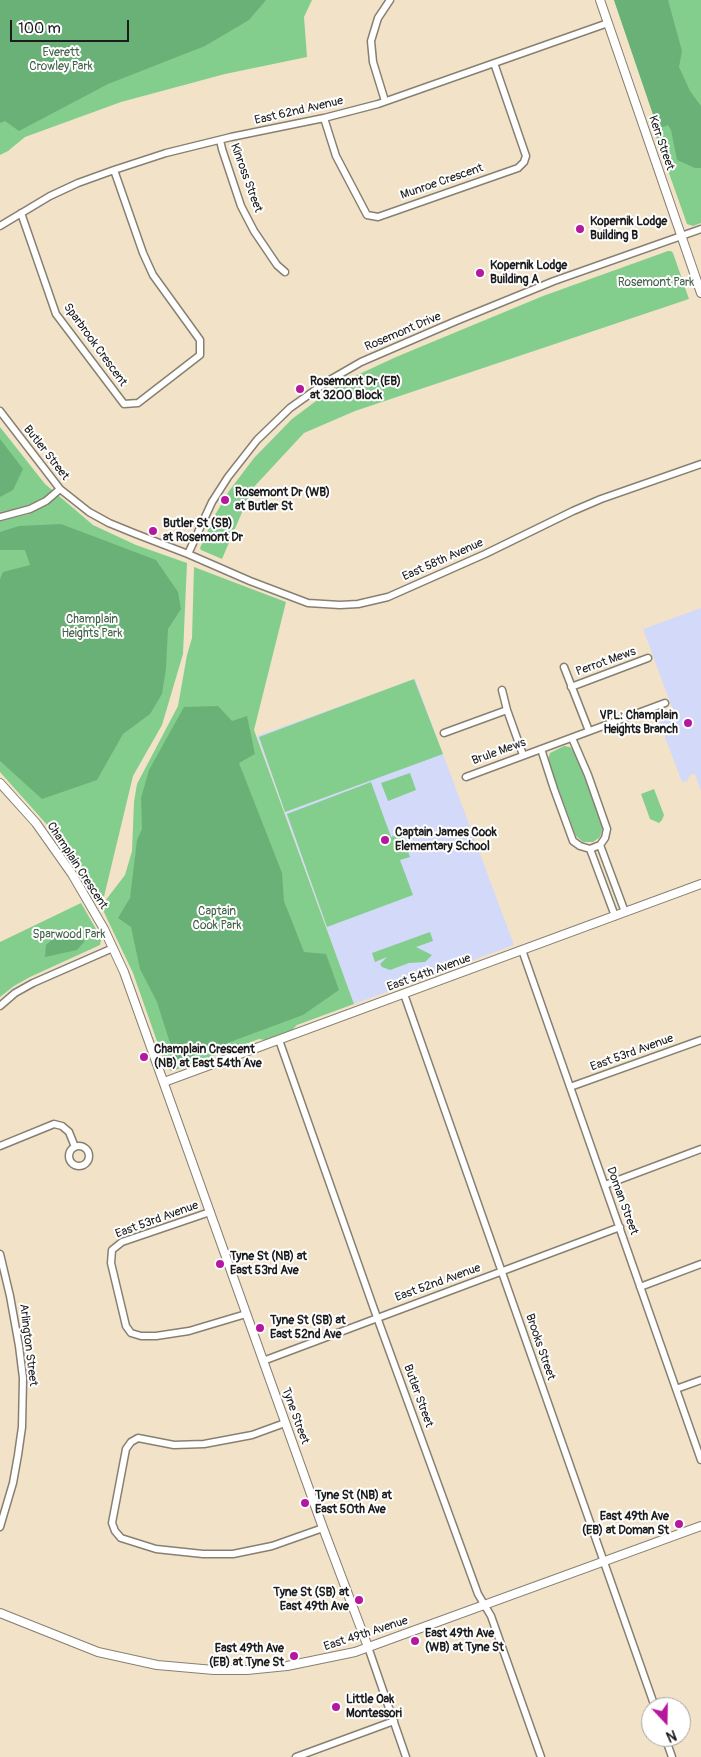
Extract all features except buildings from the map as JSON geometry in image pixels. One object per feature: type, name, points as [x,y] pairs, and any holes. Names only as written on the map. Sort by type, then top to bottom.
[{"type":"street","points":[[385,101],[373,62],[372,41],[378,18],[390,0]]},
{"type":"street","name":"Kerr Street","points":[[600,0],[701,292]]},
{"type":"street","name":"East 62nd Avenue","points":[[0,226],[50,196],[114,170],[166,153],[324,118],[385,101],[608,23]]},
{"type":"street","name":"Munroe Crescent","points":[[324,118],[336,156],[368,215],[378,217],[518,168],[524,162],[526,156],[494,63]]},
{"type":"street","name":"Kinross Street","points":[[220,140],[241,206],[254,231],[277,265],[285,272]]},
{"type":"street","name":"Sparbrook Crescent","points":[[21,213],[56,314],[124,404],[138,404],[200,355],[200,340],[153,276],[114,170]]},
{"type":"street","name":"Rosemont Drive","points":[[188,554],[212,502],[228,477],[257,440],[290,408],[328,381],[361,362],[554,281],[701,229]]},
{"type":"street","name":"Butler Street","points":[[0,411],[60,489],[89,512],[108,523],[188,554]]},
{"type":"street","name":"East 58th Avenue","points":[[188,554],[250,581],[308,603],[340,606],[358,604],[388,597],[485,554],[573,510],[701,464]]},
{"type":"street","points":[[0,517],[30,509],[46,501],[60,489]]},
{"type":"street","name":"Perrot Mews","points":[[571,687],[648,658]]},
{"type":"street","points":[[564,667],[589,731]]},
{"type":"street","points":[[502,690],[523,755]]},
{"type":"street","name":"Brule Mews","points":[[466,776],[665,703]]},
{"type":"street","points":[[444,733],[507,710]]},
{"type":"street","points":[[541,749],[573,841],[580,846],[590,849],[600,845],[605,838],[607,829],[588,775],[572,738]]},
{"type":"street","name":"Champlain Crescent","points":[[0,783],[36,823],[87,898],[114,948],[164,1082]]},
{"type":"street","points":[[600,845],[625,912]]},
{"type":"street","points":[[590,849],[614,916]]},
{"type":"street","name":"East 54th Avenue","points":[[164,1082],[701,884]]},
{"type":"street","points":[[0,1006],[15,993],[33,983],[114,948]]},
{"type":"street","name":"Doman Street","points":[[522,950],[701,1460]]},
{"type":"street","name":"Brooks Street","points":[[404,994],[651,1697]]},
{"type":"street","name":"Butler Street","points":[[279,1040],[377,1318],[478,1594],[491,1616],[541,1757]]},
{"type":"street","name":"East 53rd Avenue","points":[[570,1088],[701,1040]]},
{"type":"street","name":"Tyne Street","points":[[164,1082],[406,1757]]},
{"type":"street","points":[[0,1146],[54,1124],[62,1126],[69,1132],[75,1147]]},
{"type":"street","points":[[605,1185],[701,1149]]},
{"type":"street","name":"East 53rd Avenue","points":[[210,1212],[122,1242],[112,1250],[111,1263],[126,1326],[132,1333],[141,1336],[171,1334],[189,1331],[246,1314]]},
{"type":"street","name":"East 52nd Avenue","points":[[263,1361],[620,1228]]},
{"type":"street","name":"Arlington Street","points":[[0,1254],[10,1296],[23,1378],[22,1427],[18,1455],[13,1483],[0,1527]]},
{"type":"street","points":[[640,1287],[701,1264]]},
{"type":"street","points":[[676,1389],[701,1380]]},
{"type":"street","points":[[285,1423],[252,1434],[204,1444],[174,1445],[138,1438],[130,1442],[126,1449],[112,1522],[115,1531],[121,1538],[156,1549],[203,1554],[226,1554],[272,1546],[323,1528]]},
{"type":"street","name":"East 49th Avenue","points":[[0,1613],[98,1652],[130,1660],[176,1668],[214,1670],[247,1670],[287,1666],[323,1660],[368,1647],[701,1526]]},
{"type":"street","points":[[296,1757],[394,1721]]},
{"type":"shaded area","points":[[701,608],[701,791],[695,774],[690,775],[687,781],[682,782],[657,716],[673,710],[643,629]]},
{"type":"shaded area","name":"Captain James Cook Elementary School","points":[[415,679],[514,945],[354,1004],[257,736]]},
{"type":"green space","name":"Everett Crowley Park","points":[[0,0],[312,0],[304,17],[307,57],[225,74],[121,102],[25,137],[0,155]]},
{"type":"green space","name":"Everett Crowley Park","points":[[0,0],[266,0],[249,20],[205,46],[108,84],[19,131],[5,121],[0,123]]},
{"type":"green space","points":[[614,0],[701,0],[701,223],[693,226],[687,224],[654,131],[658,129]]},
{"type":"green space","points":[[614,0],[668,0],[682,51],[679,67],[690,91],[701,106],[701,168],[695,168],[677,160],[671,130],[668,125],[658,129]]},
{"type":"green space","name":"Rosemont Park","points":[[668,251],[673,253],[689,299],[355,411],[304,433],[252,489],[222,559],[201,550],[200,548],[215,515],[229,491],[254,458],[292,419],[340,383],[396,357],[543,296]]},
{"type":"green space","points":[[0,427],[45,484],[93,525],[136,545],[187,563],[183,654],[162,725],[133,776],[102,905],[125,875],[132,851],[134,802],[137,784],[178,706],[192,638],[194,567],[286,602],[254,730],[354,1004],[297,1025],[292,1030],[265,1040],[259,1039],[175,1070],[171,1071],[166,1067],[133,973],[101,906],[49,827],[0,772],[0,521],[29,514],[27,506],[0,512]]},
{"type":"green space","points":[[0,439],[23,469],[13,490],[0,497]]},
{"type":"green space","name":"Champlain Heights Park","points":[[61,524],[156,560],[178,592],[181,609],[168,629],[166,668],[162,694],[150,714],[123,734],[97,780],[42,799],[0,761],[0,579],[3,572],[30,565],[25,550],[0,550],[0,532],[19,526]]},
{"type":"green space","points":[[414,679],[443,754],[285,812],[259,737]]},
{"type":"green space","name":"Captain Cook Park","points":[[218,706],[232,721],[247,716],[255,754],[239,763],[282,873],[284,901],[304,952],[326,954],[339,990],[303,1015],[176,1062],[157,1002],[140,969],[131,927],[118,918],[130,898],[137,840],[142,829],[141,798],[149,770],[184,707]]},
{"type":"green space","points":[[564,746],[570,747],[575,752],[603,827],[600,837],[593,842],[583,842],[576,836],[550,766],[548,759],[550,753]]},
{"type":"green space","points":[[410,773],[416,790],[388,801],[381,783]]},
{"type":"green space","points":[[371,782],[391,837],[401,833],[410,857],[400,860],[413,895],[327,927],[287,814]]},
{"type":"green space","points":[[654,789],[664,815],[659,823],[650,819],[641,794]]},
{"type":"green space","name":"Sparwood Park","points":[[81,903],[101,940],[100,945],[30,977],[0,997],[0,942]]},
{"type":"green space","points":[[430,932],[433,941],[416,947],[432,955],[425,962],[409,963],[390,970],[382,967],[380,964],[387,957],[375,962],[372,953]]},
{"type":"green space","points":[[57,935],[70,936],[85,941],[77,950],[45,957],[46,945]]},
{"type":"place","name":"Kopernik Lodge Building B","points":[[580,229]]},
{"type":"place","name":"Kopernik Lodge Building A","points":[[480,273]]},
{"type":"place","name":"Rosemont Dr (EB) at 3200 Block","points":[[300,389]]},
{"type":"place","name":"Rosemont Dr (WB) at Butler St","points":[[225,500]]},
{"type":"place","name":"Butler St (SB) at Rosemont Dr","points":[[153,531]]},
{"type":"place","name":"VPL: Champlain Heights Branch","points":[[688,723]]},
{"type":"place","name":"Captain James Cook Elementary School","points":[[385,840]]},
{"type":"place","name":"Champlain Crescent (NB) at East 54th Ave","points":[[144,1057]]},
{"type":"place","name":"Tyne St (NB) at East 53rd Ave","points":[[220,1264]]},
{"type":"place","name":"Tyne St (SB) at East 52nd Ave","points":[[260,1328]]},
{"type":"place","name":"Tyne St (NB) at East 50th Ave","points":[[305,1503]]},
{"type":"place","name":"East 49th Ave (EB) at Doman St","points":[[679,1524]]},
{"type":"place","name":"Tyne St (SB) at East 49th Ave","points":[[359,1600]]},
{"type":"place","name":"East 49th Ave (WB) at Tyne St","points":[[415,1641]]},
{"type":"place","name":"East 49th Ave (EB) at Tyne St","points":[[294,1656]]},
{"type":"place","name":"Little Oak Montessori","points":[[336,1707]]}]
